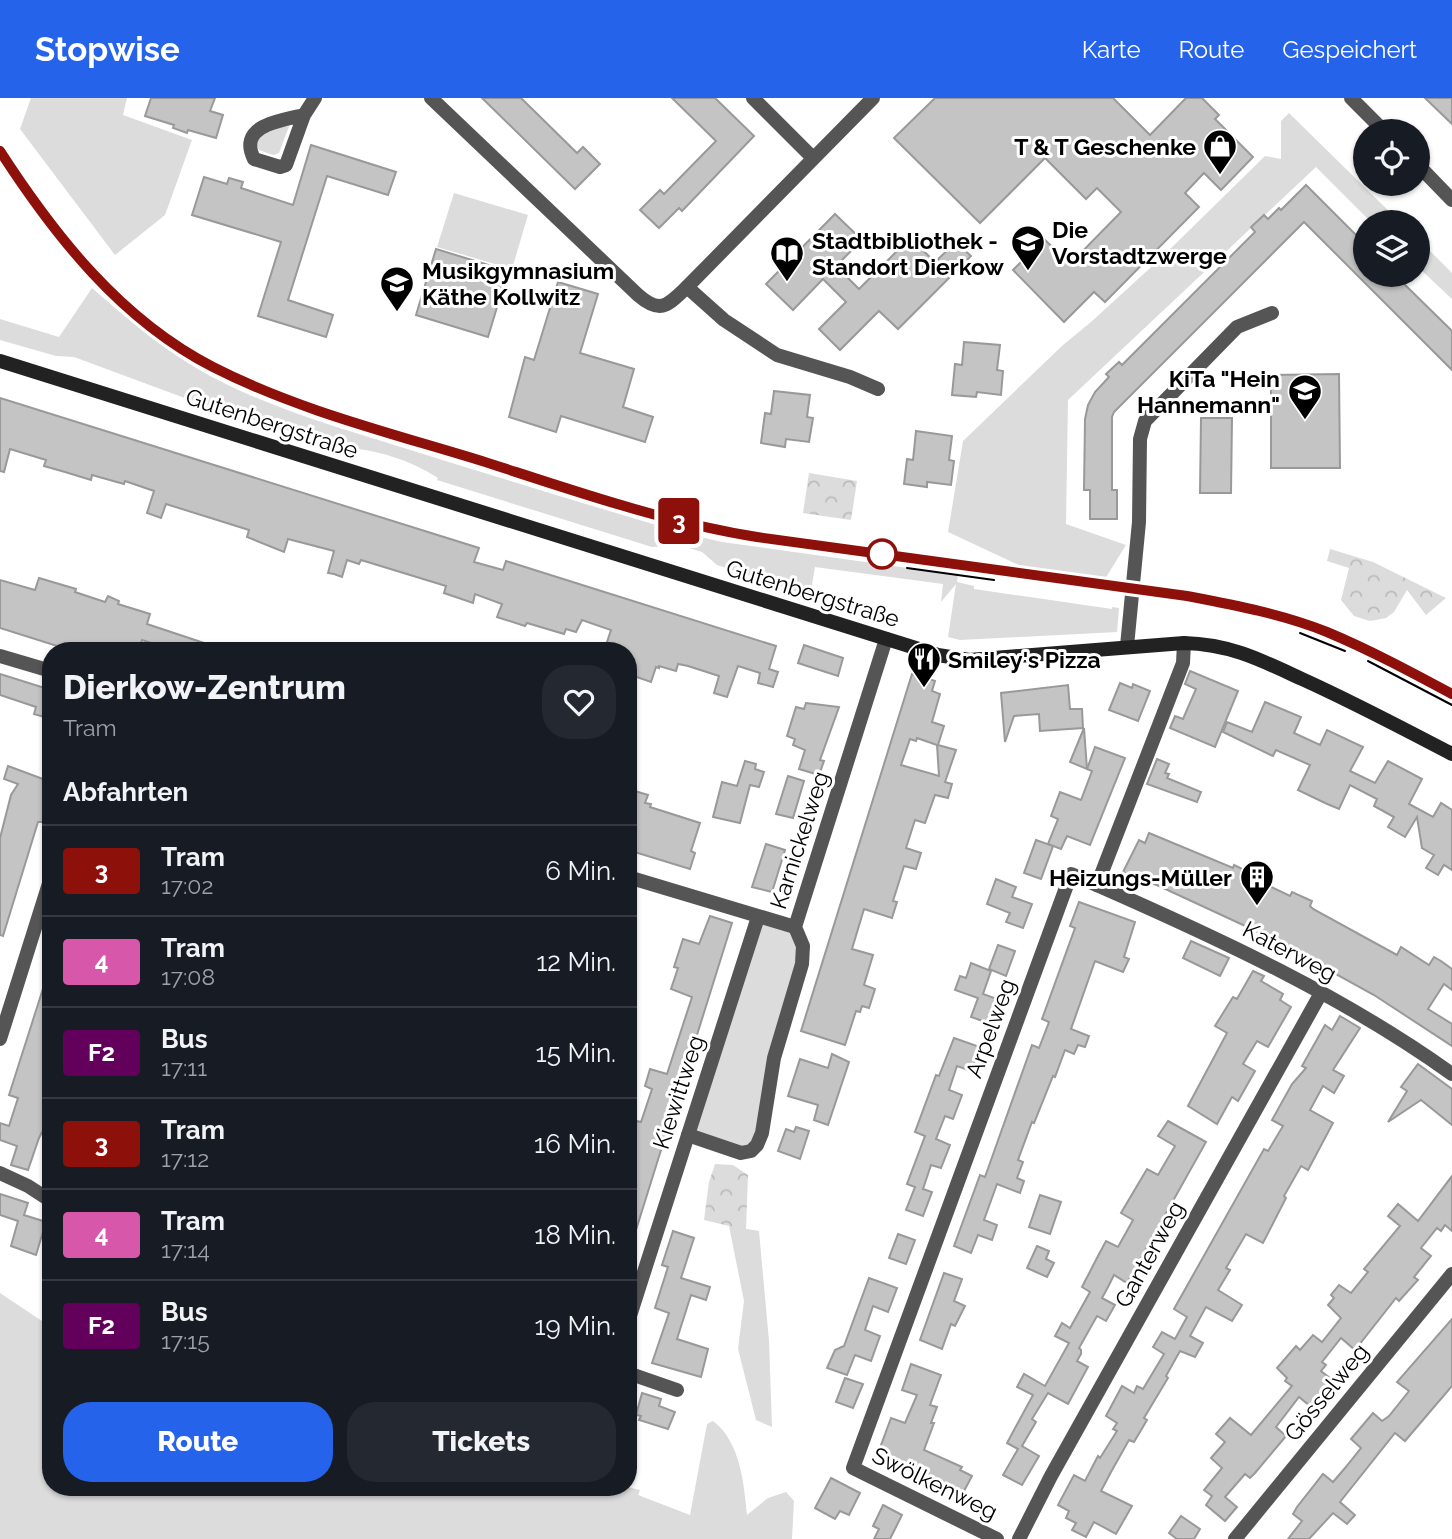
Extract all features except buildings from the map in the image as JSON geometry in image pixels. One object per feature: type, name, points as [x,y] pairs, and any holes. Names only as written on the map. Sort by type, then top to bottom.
[{"type":"street","points":[[304,115],[315,98]]},
{"type":"street","points":[[432,98],[650,305],[659,307],[669,304],[687,287],[873,98]]},
{"type":"street","points":[[753,98],[813,158]]},
{"type":"street","points":[[1351,98],[1372,119]]},
{"type":"street","points":[[1430,176],[1450,194]]},
{"type":"street","points":[[687,287],[724,320],[777,355],[850,377],[878,389]]},
{"type":"street","points":[[1127,646],[1139,522],[1140,439],[1145,421],[1237,327],[1272,313]]},
{"type":"street","name":"Gutenbergstraße","points":[[0,361],[938,654],[969,660],[1184,643],[1209,643],[1239,651],[1347,700],[1452,754]]},
{"type":"street","name":"Karnickelweg","points":[[688,1135],[741,1153],[751,1151],[758,1145],[774,1058],[802,964],[803,947],[795,928],[886,639]]},
{"type":"street","points":[[1097,886],[1183,663],[1184,643]]},
{"type":"street","points":[[0,656],[42,668]]},
{"type":"street","name":"Arpelweg","points":[[853,1468],[1070,874],[1097,886]]},
{"type":"street","points":[[637,880],[795,928]]},
{"type":"street","name":"Katerweg","points":[[1097,886],[1237,949],[1321,993],[1452,1074]]},
{"type":"street","points":[[0,1039],[42,906]]},
{"type":"street","name":"Kiewittweg","points":[[637,1294],[758,917]]},
{"type":"street","name":"Ganterweg","points":[[1019,1539],[1051,1476],[1321,993]]},
{"type":"street","points":[[0,1173],[42,1195]]},
{"type":"street","name":"Gösselweg","points":[[1235,1539],[1452,1274]]},
{"type":"street","points":[[637,1376],[677,1390]]},
{"type":"street","name":"Swölkenweg","points":[[853,1468],[997,1539]]},
{"type":"green space","points":[[31,98],[127,98],[123,115],[192,140],[165,215],[115,255],[20,129]]},
{"type":"green space","points":[[1289,113],[1353,176],[1353,196],[1374,196],[1388,210],[1359,210],[1316,167],[1068,400],[1066,524],[1126,545],[1105,579],[1023,567],[948,532],[963,441],[1063,345],[1160,259],[1265,156],[1281,159],[1281,121]]},
{"type":"green space","points":[[291,121],[279,153],[273,155],[259,150],[256,144],[261,134]]},
{"type":"green space","points":[[454,193],[528,215],[512,269],[437,247]]},
{"type":"green space","points":[[1430,251],[1452,273],[1452,299],[1430,278]]},
{"type":"green space","points":[[92,288],[153,339],[202,372],[268,403],[318,421],[683,533],[722,542],[958,575],[957,582],[974,586],[974,589],[1119,608],[1117,632],[960,640],[948,637],[956,584],[941,602],[943,584],[815,567],[810,596],[717,565],[702,552],[679,545],[652,547],[437,480],[438,478],[416,466],[392,457],[343,448],[182,397],[74,357],[56,356],[0,340],[0,319],[59,337]]},
{"type":"green space","points":[[809,473],[857,481],[851,520],[803,513]]},
{"type":"green space","points":[[1330,549],[1373,562],[1446,598],[1426,615],[1407,590],[1394,612],[1386,618],[1370,621],[1354,616],[1341,600],[1349,568],[1327,561]]},
{"type":"green space","points":[[758,917],[795,927],[803,946],[751,1151],[688,1135]]},
{"type":"green space","points":[[715,1164],[733,1165],[748,1175],[746,1230],[704,1220],[709,1182]]},
{"type":"green space","points":[[729,1226],[759,1231],[769,1341],[772,1427],[756,1420],[738,1349],[744,1301]]},
{"type":"green space","points":[[0,1293],[42,1321],[42,1496],[637,1496],[637,1489],[640,1490],[638,1495],[690,1515],[707,1424],[713,1421],[722,1429],[735,1451],[742,1476],[747,1515],[768,1498],[786,1492],[794,1501],[792,1539],[0,1539]]},
{"type":"tram line","points":[[0,151],[63,239],[138,317],[175,344],[216,368],[304,406],[620,505],[722,531],[1187,596],[1258,611],[1327,632],[1452,694]]},
{"type":"tram line","name":"3","points":[[0,151],[57,233],[139,318],[211,366],[260,389],[343,418],[618,504],[723,532],[1187,596],[1242,606],[1325,631],[1396,663],[1452,694]]},
{"type":"tram line","points":[[907,568],[994,580]]},
{"type":"tram line","points":[[1300,633],[1345,651]]},
{"type":"tram line","points":[[1368,661],[1452,705]]},
{"type":"place","name":"T & T Geschenke","points":[[1220,176]]},
{"type":"place","name":"Die Vorstadtzwerge","points":[[1028,272]]},
{"type":"place","name":"Stadtbibliothek - Standort Dierkow","points":[[787,283]]},
{"type":"place","name":"Musikgymnasium Käthe Kollwitz","points":[[397,313]]},
{"type":"place","name":"KiTa \"Hein Hannemann\"","points":[[1305,421]]},
{"type":"place","name":"Smiley's Pizza","points":[[924,689]]},
{"type":"place","name":"Heizungs-Müller","points":[[1257,907]]}]
